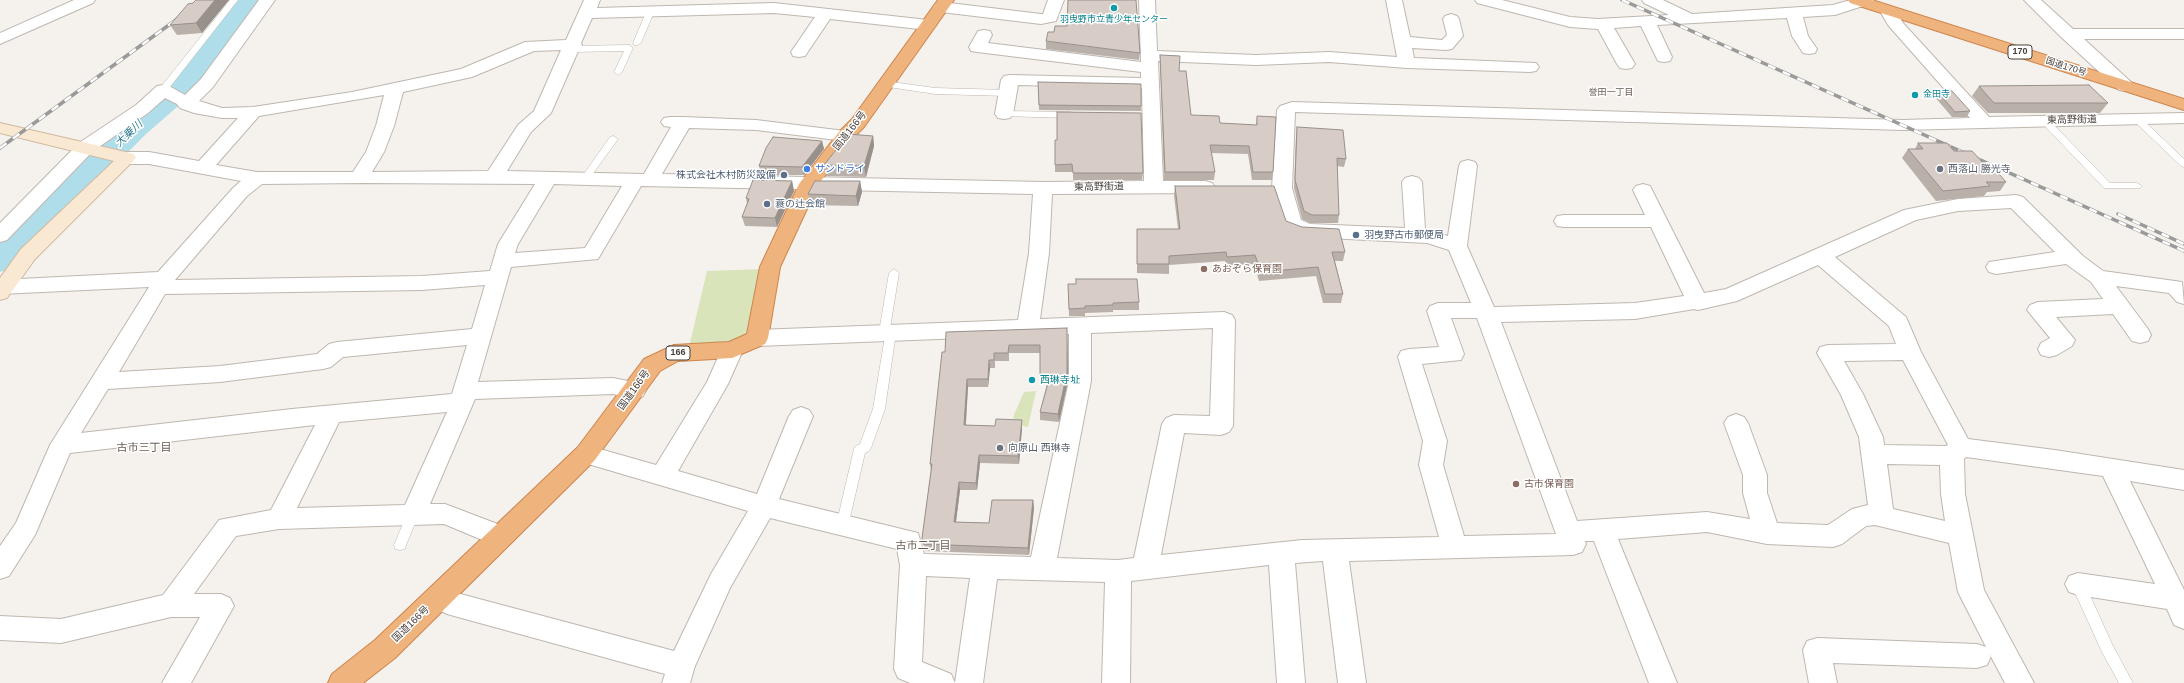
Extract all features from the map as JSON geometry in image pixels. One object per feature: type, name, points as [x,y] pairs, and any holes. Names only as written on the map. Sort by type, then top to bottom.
[{"type":"highway","name":"国道170号","points":[[1861,1],[2184,105]]},
{"type":"highway","name":"国道166号","points":[[342,683],[385,648],[586,454],[635,390],[652,365],[674,353],[732,350],[757,338],[770,267],[809,184],[845,136],[858,123],[944,4]]},
{"type":"street","points":[[0,40],[87,0]]},
{"type":"street","points":[[185,103],[207,83],[267,0]]},
{"type":"street","points":[[944,4],[1041,19],[1050,18],[1056,0]]},
{"type":"street","points":[[1147,0],[1149,69],[1147,116],[1154,187]]},
{"type":"street","points":[[1394,0],[1408,63]]},
{"type":"street","points":[[1483,0],[1570,22],[1604,24],[1692,20],[1835,10],[1861,1]]},
{"type":"street","points":[[1650,0],[1692,20]]},
{"type":"street","points":[[2032,0],[2066,34],[2125,86]]},
{"type":"street","points":[[494,177],[524,129],[542,113],[590,7],[650,12],[744,4],[928,25]]},
{"type":"street","points":[[1888,10],[1896,25],[1984,122]]},
{"type":"street","points":[[799,52],[826,13]]},
{"type":"street","points":[[1794,13],[1800,36],[1809,49]]},
{"type":"street","points":[[1403,42],[1446,45],[1455,36],[1451,19]]},
{"type":"street","points":[[1647,22],[1664,57]]},
{"type":"street","points":[[1604,24],[1626,64]]},
{"type":"street","points":[[2066,34],[2184,34]]},
{"type":"street","points":[[984,35],[977,47],[1149,69]]},
{"type":"street","points":[[0,236],[90,148],[164,91],[185,103],[200,109],[222,113],[253,112],[395,88],[466,73],[531,46],[573,47]]},
{"type":"street","points":[[1004,114],[1010,80],[1256,60],[1329,57],[1408,63],[1530,67]]},
{"type":"street","points":[[358,179],[375,152],[385,126],[395,88]]},
{"type":"street","name":"東高野街道","points":[[1416,236],[1308,230],[1292,224],[1274,188],[1286,110],[1292,107],[1903,125],[2184,118]]},
{"type":"street","points":[[203,168],[253,112]]},
{"type":"street","points":[[1,289],[162,283],[422,283],[591,254],[642,181],[677,122],[756,125],[845,136]]},
{"type":"street","points":[[0,128],[123,157],[28,254],[1,289]]},
{"type":"street","name":"東高野街道","points":[[123,157],[149,158],[257,178],[358,179],[494,177],[1043,188],[1226,187]]},
{"type":"street","points":[[913,565],[1118,571],[1145,570],[1280,554],[1573,544],[1486,312],[1457,246],[1468,166]]},
{"type":"street","points":[[0,568],[26,528],[62,446],[162,283],[240,192],[257,178]]},
{"type":"street","points":[[413,514],[463,397],[508,244],[547,179]]},
{"type":"street","points":[[1412,182],[1416,236],[1429,236],[1457,246]]},
{"type":"street","points":[[1028,327],[1039,253],[1043,188]]},
{"type":"street","points":[[1643,190],[1698,303]]},
{"type":"street","points":[[1455,548],[1431,465],[1435,441],[1409,357],[1452,354],[1438,311],[1635,311],[1698,303],[1730,296],[1911,215],[1958,205],[2016,201],[2071,256],[2098,277],[2140,336]]},
{"type":"street","points":[[1564,221],[1658,221]]},
{"type":"street","points":[[1821,256],[1898,322],[1910,352],[1957,452],[1953,494],[1971,592],[2020,683]]},
{"type":"street","points":[[1996,267],[2071,256]]},
{"type":"street","points":[[2098,277],[2175,287],[2184,297]]},
{"type":"street","points":[[2049,349],[2064,340],[2038,310],[2119,306]]},
{"type":"street","points":[[757,338],[1224,320],[1221,426],[1174,424],[1145,570]]},
{"type":"street","points":[[1042,569],[1080,381],[1080,325]]},
{"type":"street","points":[[102,381],[228,373],[323,361],[337,350],[481,336]]},
{"type":"street","points":[[662,476],[717,384],[732,350]]},
{"type":"street","points":[[1882,517],[1871,437],[1852,394],[1828,353],[1910,352]]},
{"type":"street","points":[[62,446],[463,397],[613,386],[635,390]]},
{"type":"street","points":[[279,519],[332,414]]},
{"type":"street","points":[[438,597],[447,602],[679,675],[720,582],[764,506],[801,416]]},
{"type":"street","points":[[1736,423],[1755,476],[1755,494],[1767,533]]},
{"type":"street","points":[[1874,454],[1957,452],[2111,468],[2184,480]]},
{"type":"street","points":[[586,454],[764,506],[909,541],[913,565],[908,669],[942,683]]},
{"type":"street","points":[[2111,468],[2179,600]]},
{"type":"street","points":[[171,605],[228,527],[279,519],[445,514],[500,536]]},
{"type":"street","points":[[1569,532],[1708,522],[1767,533],[1805,536],[1832,536],[1861,516],[1882,517],[1961,535]]},
{"type":"street","points":[[1602,530],[1663,683]]},
{"type":"street","points":[[1335,551],[1352,683]]},
{"type":"street","points":[[1280,554],[1291,683]]},
{"type":"street","points":[[969,683],[985,567]]},
{"type":"street","points":[[1116,683],[1118,571]]},
{"type":"street","points":[[2078,584],[2179,600]]},
{"type":"street","points":[[0,628],[61,631],[171,605],[221,606],[176,683]]},
{"type":"street","points":[[1823,683],[1817,650],[1977,656]]},
{"type":"lane","points":[[164,91],[234,0]]},
{"type":"lane","points":[[637,43],[650,12]]},
{"type":"lane","points":[[573,47],[629,48],[618,72]]},
{"type":"lane","points":[[885,84],[935,91],[1008,93]]},
{"type":"lane","points":[[1004,114],[1082,115]]},
{"type":"lane","points":[[2137,119],[2184,164]]},
{"type":"lane","points":[[2045,121],[2107,186],[2137,186]]},
{"type":"lane","points":[[584,180],[613,138]]},
{"type":"lane","points":[[842,526],[860,449],[865,448],[879,409],[894,273]]},
{"type":"lane","points":[[400,545],[413,514]]},
{"type":"lane","points":[[2078,584],[2106,648],[2126,683]]},
{"type":"green space","points":[[765,269],[749,334],[734,343],[689,347],[707,271]]},
{"type":"green space","points":[[1036,391],[1028,427],[1019,425],[1013,417],[1024,392]]},
{"type":"building","points":[[196,0],[215,0],[196,23],[170,25],[188,4],[193,3]]},
{"type":"building","points":[[1068,0],[1136,0],[1140,53],[1046,41],[1048,32],[1054,32],[1055,26],[1067,26]]},
{"type":"building","points":[[1160,55],[1180,56],[1179,71],[1186,71],[1191,115],[1219,116],[1220,123],[1257,125],[1257,116],[1276,117],[1273,172],[1253,172],[1249,146],[1210,145],[1215,172],[1165,172]]},
{"type":"building","points":[[1038,82],[1141,84],[1141,106],[1039,105]]},
{"type":"building","points":[[2089,85],[2108,103],[1994,103],[1979,86]]},
{"type":"building","points":[[1937,91],[1952,91],[1970,111],[1955,112]]},
{"type":"building","points":[[1057,112],[1141,113],[1143,173],[1073,173],[1072,164],[1055,165]]},
{"type":"building","points":[[1297,127],[1343,130],[1346,159],[1337,158],[1339,215],[1312,215],[1304,211],[1295,180]]},
{"type":"building","points":[[848,134],[873,136],[864,166],[824,165],[843,141],[845,141]]},
{"type":"building","points":[[773,137],[822,141],[802,167],[759,166],[766,148]]},
{"type":"building","points":[[1918,143],[1947,143],[1954,151],[1972,151],[1985,165],[1991,165],[2006,182],[1986,182],[1990,186],[1943,191],[1908,149],[1923,149]]},
{"type":"building","points":[[753,180],[792,181],[775,218],[742,217],[749,199],[746,198]]},
{"type":"building","points":[[815,181],[860,181],[856,196],[808,194]]},
{"type":"building","points":[[1175,186],[1274,186],[1286,221],[1302,227],[1339,229],[1345,252],[1332,252],[1343,294],[1325,294],[1318,267],[1261,272],[1255,255],[1227,257],[1226,252],[1169,256],[1169,264],[1137,264],[1137,229],[1180,229]]},
{"type":"building","points":[[1076,279],[1137,279],[1139,302],[1113,303],[1113,305],[1085,306],[1085,308],[1069,309],[1068,284],[1076,284]]},
{"type":"building","points":[[1067,328],[1067,373],[1058,414],[1040,412],[1050,376],[1040,376],[1040,345],[1009,345],[1008,353],[994,353],[994,360],[989,360],[988,379],[967,379],[964,425],[995,426],[996,419],[1022,420],[1018,456],[979,455],[976,483],[959,482],[954,522],[989,523],[992,500],[1033,500],[1028,548],[923,544],[922,538],[932,464],[930,464],[942,352],[945,352],[946,332]]},
{"type":"waterway","name":"大乗川","points":[[0,260],[135,127],[188,82],[249,0]]},
{"type":"railway","points":[[1622,0],[2184,251]]},
{"type":"railway","points":[[0,148],[184,14]]},
{"type":"railway","points":[[2118,214],[2184,244]]},
{"type":"place","name":"羽曳野市立青少年センター","points":[[1114,8]]},
{"type":"place","name":"金田寺","points":[[1915,95]]},
{"type":"place","name":"サンドライ","points":[[807,169]]},
{"type":"place","name":"西落山 勝光寺","points":[[1940,169]]},
{"type":"place","name":"株式会社木村防災設備","points":[[784,175]]},
{"type":"place","name":"蓑の辻会館","points":[[767,204]]},
{"type":"place","name":"羽曳野古市郵便局","points":[[1356,235]]},
{"type":"place","name":"あおぞら保育園","points":[[1204,269]]},
{"type":"place","name":"西琳寺址","points":[[1032,380]]},
{"type":"place","name":"向原山 西琳寺","points":[[1000,448]]},
{"type":"place","name":"古市保育園","points":[[1516,484]]},
{"type":"district","name":"誉田一丁目","points":[[1611,93]]},
{"type":"district","name":"古市三丁目","points":[[144,448]]},
{"type":"district","name":"古市二丁目","points":[[923,546]]}]
